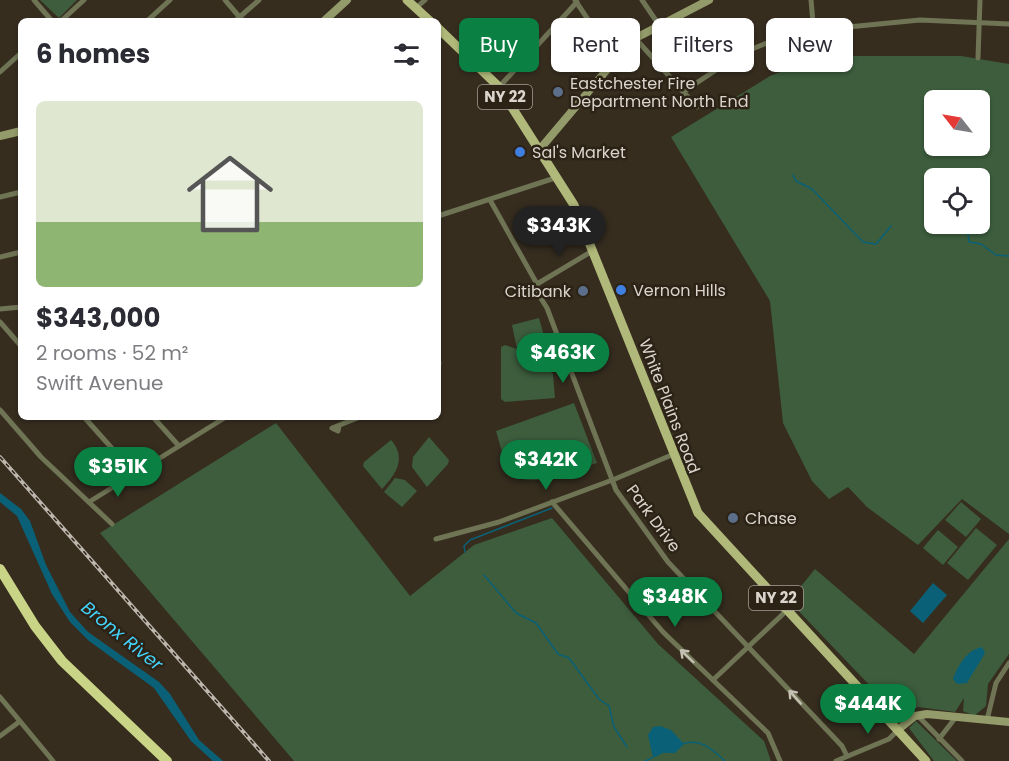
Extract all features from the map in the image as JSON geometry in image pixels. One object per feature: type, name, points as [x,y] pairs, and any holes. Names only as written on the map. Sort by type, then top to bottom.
[{"type":"highway","points":[[0,569],[30,619],[56,655],[167,761]]},
{"type":"highway","points":[[0,579],[27,624],[58,664],[160,761]]},
{"type":"main road","points":[[407,0],[427,18]]},
{"type":"main road","name":"White Plains Road","points":[[441,31],[499,87],[574,205],[594,250],[693,503],[705,522],[899,729],[926,761]]},
{"type":"street","points":[[34,0],[49,18]]},
{"type":"street","points":[[64,18],[84,0]]},
{"type":"street","points":[[150,18],[170,0]]},
{"type":"street","points":[[225,0],[238,18]]},
{"type":"street","points":[[241,18],[259,0]]},
{"type":"street","points":[[330,18],[347,0]]},
{"type":"street","points":[[416,8],[425,0]]},
{"type":"street","points":[[642,0],[653,18]]},
{"type":"street","points":[[673,18],[708,0]]},
{"type":"street","points":[[812,0],[813,18]]},
{"type":"street","points":[[978,58],[980,0]]},
{"type":"street","points":[[499,87],[576,1],[587,18]]},
{"type":"street","points":[[853,26],[920,20],[1009,24]]},
{"type":"street","points":[[683,92],[740,54],[766,43]]},
{"type":"street","points":[[640,44],[697,107]]},
{"type":"street","points":[[0,72],[18,56]]},
{"type":"street","points":[[540,149],[605,72]]},
{"type":"street","points":[[0,136],[18,132]]},
{"type":"street","points":[[441,215],[558,177]]},
{"type":"street","points":[[0,197],[18,193]]},
{"type":"street","name":"Park Drive","points":[[490,200],[537,284],[537,292],[547,308],[611,479],[668,562],[842,746],[847,756]]},
{"type":"street","points":[[537,284],[594,250]]},
{"type":"street","points":[[0,257],[18,253]]},
{"type":"street","points":[[0,309],[18,307]]},
{"type":"street","points":[[0,322],[18,343]]},
{"type":"street","points":[[0,410],[41,457],[112,524]]},
{"type":"street","points":[[87,420],[134,474]]},
{"type":"street","points":[[156,420],[179,446]]},
{"type":"street","points":[[89,502],[219,420]]},
{"type":"street","points":[[339,426],[348,420]]},
{"type":"street","points":[[436,540],[498,522],[674,454]]},
{"type":"street","points":[[552,502],[663,632],[768,733],[780,761]]},
{"type":"street","points":[[713,680],[783,614],[785,607]]},
{"type":"street","points":[[987,720],[996,683],[1009,663]]},
{"type":"street","points":[[0,697],[52,761]]},
{"type":"street","points":[[836,761],[889,739],[918,716],[927,714],[1009,722]]},
{"type":"street","points":[[918,716],[963,761]]},
{"type":"street","points":[[939,739],[956,717]]},
{"type":"street","points":[[0,736],[19,722]]},
{"type":"green space","points":[[40,0],[77,0],[59,18]]},
{"type":"green space","points":[[853,56],[961,56],[1009,64],[1009,534],[962,499],[918,545],[867,507],[848,487],[829,499],[812,481],[783,423],[770,301],[671,137],[770,76],[780,72],[853,72]]},
{"type":"green space","points":[[539,318],[551,361],[544,363],[553,374],[555,398],[505,402],[501,399],[501,347],[505,345],[517,349],[512,325]]},
{"type":"green space","points":[[574,403],[597,463],[551,478],[527,480],[517,477],[505,461],[496,431]]},
{"type":"green space","points":[[276,423],[410,596],[474,545],[552,518],[658,644],[764,741],[771,761],[294,761],[100,533]]},
{"type":"green space","points":[[429,437],[449,460],[427,487],[412,467],[413,457]]},
{"type":"green space","points":[[391,440],[398,453],[398,466],[392,478],[382,489],[363,466],[364,462]]},
{"type":"green space","points":[[395,478],[405,480],[417,491],[402,507],[384,492]]},
{"type":"green space","points":[[961,502],[981,519],[966,537],[945,520]]},
{"type":"green space","points":[[976,528],[997,545],[968,580],[947,563]]},
{"type":"green space","points":[[938,530],[958,547],[943,565],[923,548]]},
{"type":"green space","points":[[1009,539],[1009,654],[988,684],[986,706],[974,716],[963,711],[964,698],[955,712],[918,707],[899,716],[789,601],[815,569],[914,654]]},
{"type":"green space","points":[[916,721],[957,761],[934,761],[909,728]]},
{"type":"water","points":[[0,493],[21,509],[30,521],[46,565],[70,612],[88,632],[159,682],[170,694],[199,740],[223,761],[213,761],[191,741],[154,688],[89,641],[70,622],[52,594],[17,516],[0,502]]},
{"type":"water","points":[[933,583],[947,595],[923,623],[910,611]]},
{"type":"water","points":[[982,647],[985,653],[967,683],[957,684],[953,679],[960,664],[972,651]]},
{"type":"water","points":[[660,726],[671,730],[684,744],[675,753],[663,753],[653,758],[648,735],[653,727]]},
{"type":"waterway","points":[[793,175],[796,181],[812,189],[863,242],[876,244],[891,226]]},
{"type":"waterway","points":[[968,234],[969,242],[981,244],[996,255],[1009,256]]},
{"type":"waterway","points":[[465,552],[464,546],[470,540],[552,508]]},
{"type":"waterway","points":[[484,575],[516,613],[536,623],[558,654],[569,658],[599,699],[609,706],[614,727],[627,747]]},
{"type":"waterway","points":[[682,744],[700,743],[725,761]]},
{"type":"waterway","points":[[645,761],[652,758]]},
{"type":"railway","points":[[0,457],[269,761]]},
{"type":"place","name":"Eastchester Fire Department North End","points":[[558,92]]},
{"type":"place","name":"Sal's Market","points":[[520,152]]},
{"type":"place","name":"Vernon Hills","points":[[621,290]]},
{"type":"place","name":"Citibank","points":[[583,291]]},
{"type":"place","name":"Chase","points":[[733,518]]},
{"type":"water label","name":"Bronx River","points":[[122,636]]}]
